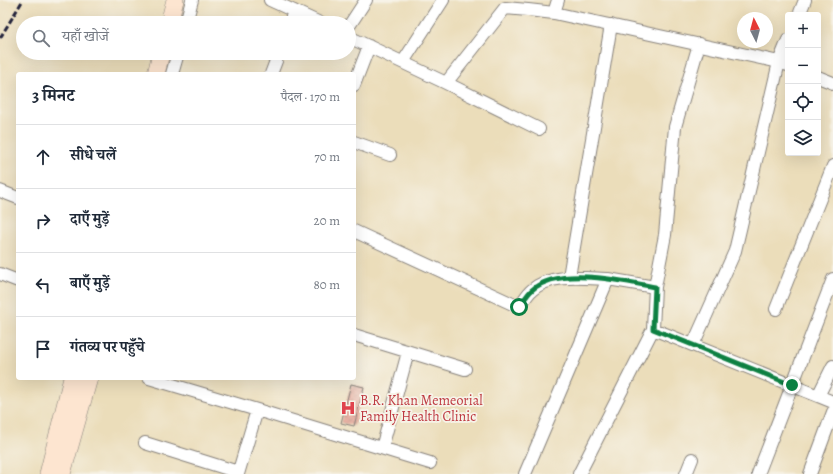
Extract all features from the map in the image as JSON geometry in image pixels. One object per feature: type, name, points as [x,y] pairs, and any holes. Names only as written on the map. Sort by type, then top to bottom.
[{"type":"main road","points":[[171,16],[175,0]]},
{"type":"main road","points":[[156,72],[159,60]]},
{"type":"main road","points":[[48,474],[72,380]]},
{"type":"main road","points":[[62,474],[88,380]]},
{"type":"street","points":[[188,16],[192,0]]},
{"type":"street","points":[[270,0],[305,16]]},
{"type":"street","points":[[356,16],[366,0]]},
{"type":"street","points":[[403,62],[443,0]]},
{"type":"street","points":[[554,13],[558,0]]},
{"type":"street","points":[[800,12],[805,0]]},
{"type":"street","points":[[446,82],[504,8],[554,13],[783,63]]},
{"type":"street","points":[[292,16],[294,11]]},
{"type":"street","points":[[569,277],[611,25]]},
{"type":"street","points":[[356,40],[446,82],[539,128]]},
{"type":"street","points":[[579,474],[653,329],[655,287],[665,235],[675,127],[699,44]]},
{"type":"street","points":[[356,80],[369,46]]},
{"type":"street","points":[[693,345],[735,251],[786,48]]},
{"type":"street","points":[[173,72],[176,60]]},
{"type":"street","points":[[272,72],[276,60]]},
{"type":"street","points":[[821,78],[833,83]]},
{"type":"street","points":[[356,143],[390,155]]},
{"type":"street","points":[[776,309],[833,166]]},
{"type":"street","points":[[0,191],[16,197]]},
{"type":"street","points":[[356,232],[519,307],[532,290],[549,280],[569,277],[608,278],[655,287]]},
{"type":"street","points":[[0,274],[16,280]]},
{"type":"street","points":[[525,474],[608,278]]},
{"type":"street","points":[[758,474],[833,280]]},
{"type":"street","points":[[653,329],[833,402]]},
{"type":"street","points":[[356,336],[465,369]]},
{"type":"street","points":[[382,448],[408,352]]},
{"type":"street","points":[[818,396],[833,366]]},
{"type":"street","points":[[157,380],[430,463]]},
{"type":"street","points":[[145,443],[238,473],[257,410]]},
{"type":"street","points":[[810,474],[833,412]]},
{"type":"street","points":[[686,474],[692,459]]},
{"type":"building","points":[[351,384],[364,387],[354,426],[341,423]]},
{"type":"railway","points":[[0,38],[23,0]]},
{"type":"place","name":"B.R. Khan Memeorial Family Health Clinic","points":[[348,408]]},
{"type":"route","points":[[519,307],[532,290],[549,280],[569,277],[608,278],[655,287],[653,329],[792,385]]}]
